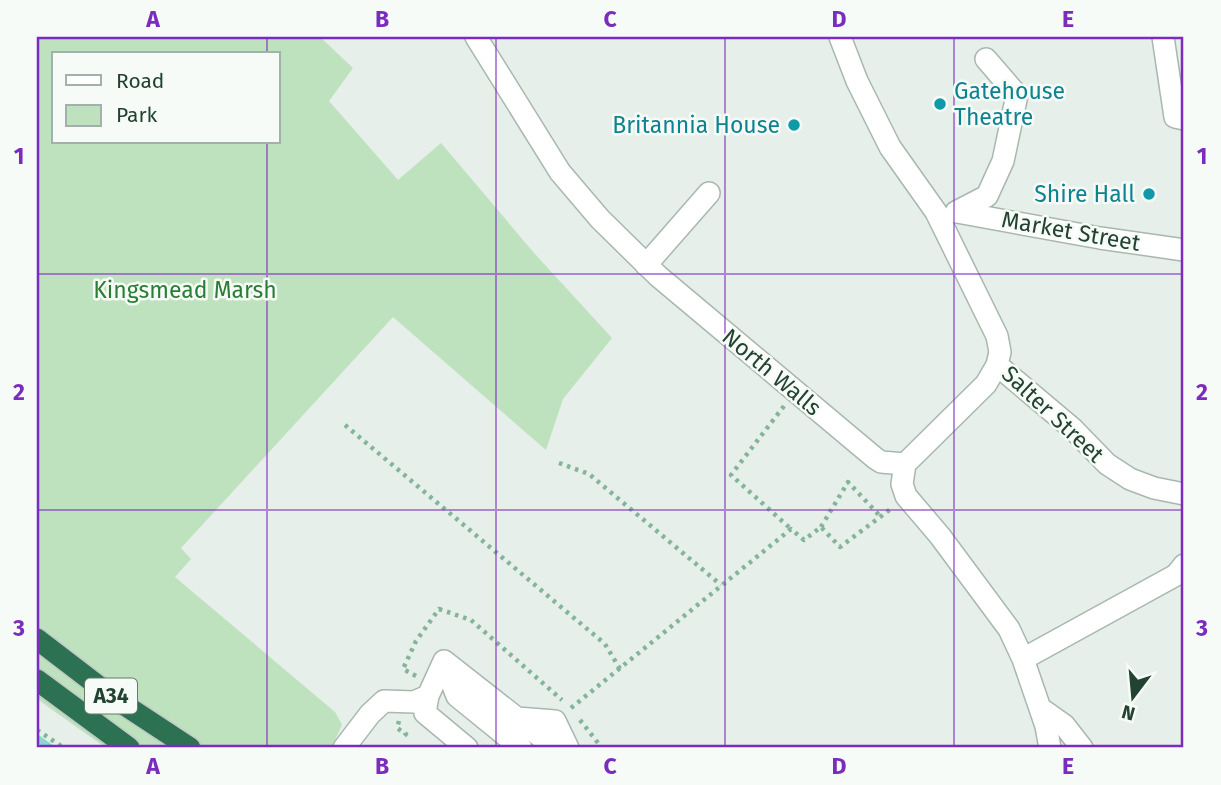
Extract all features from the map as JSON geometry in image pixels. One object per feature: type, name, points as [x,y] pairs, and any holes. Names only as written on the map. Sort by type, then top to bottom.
[{"type":"highway","name":"A34","points":[[37,639],[114,698],[190,748]]},
{"type":"highway","name":"A34","points":[[37,680],[129,748]]},
{"type":"street","name":"North Walls","points":[[476,37],[560,172],[600,219],[646,265],[875,458],[881,462],[905,464]]},
{"type":"street","name":"Salter Street","points":[[840,37],[857,81],[890,147],[947,212],[997,336],[1000,352],[997,365],[1073,429],[1107,464],[1130,479],[1154,488],[1184,494]]},
{"type":"street","points":[[1163,37],[1175,117],[1184,119]]},
{"type":"street","points":[[947,212],[987,196],[1003,161],[1017,95],[986,59]]},
{"type":"street","points":[[646,265],[709,194]]},
{"type":"street","name":"Market Street","points":[[947,212],[1100,239],[1184,250]]},
{"type":"street","points":[[997,365],[986,384],[905,464],[902,475],[906,496],[940,536],[1009,629],[1040,708],[1050,748]]},
{"type":"street","points":[[1023,659],[1176,575],[1184,565]]},
{"type":"street","points":[[443,661],[428,696],[425,713],[467,748]]},
{"type":"street","points":[[443,661],[555,747]]},
{"type":"street","points":[[443,661],[457,696],[521,748]]},
{"type":"street","points":[[344,748],[384,701],[414,702],[428,696]]},
{"type":"street","points":[[1040,708],[1064,724],[1082,748]]},
{"type":"path","points":[[777,415],[731,475],[804,540],[821,527],[848,482],[880,516]]},
{"type":"path","points":[[345,425],[605,644],[620,669]]},
{"type":"path","points":[[559,463],[589,474],[721,585]]},
{"type":"path","points":[[821,527],[840,547],[906,496]]},
{"type":"path","points":[[571,708],[792,529]]},
{"type":"path","points":[[428,696],[415,688],[418,683],[412,672],[403,669],[416,641],[439,609],[471,620],[571,708],[602,748]]},
{"type":"path","points":[[37,730],[64,748]]},
{"type":"green space","name":"Kingsmead Marsh","points":[[37,37],[320,37],[353,68],[329,101],[398,180],[441,143],[534,253],[612,338],[563,399],[546,450],[393,317],[181,548],[191,559],[175,577],[335,712],[342,725],[331,748],[106,748],[37,699]]},
{"type":"waterway","points":[[37,738],[51,748]]},
{"type":"place","name":"Gatehouse Theatre","points":[[940,104]]},
{"type":"place","name":"Britannia House","points":[[794,125]]},
{"type":"place","name":"Shire Hall","points":[[1149,194]]}]
